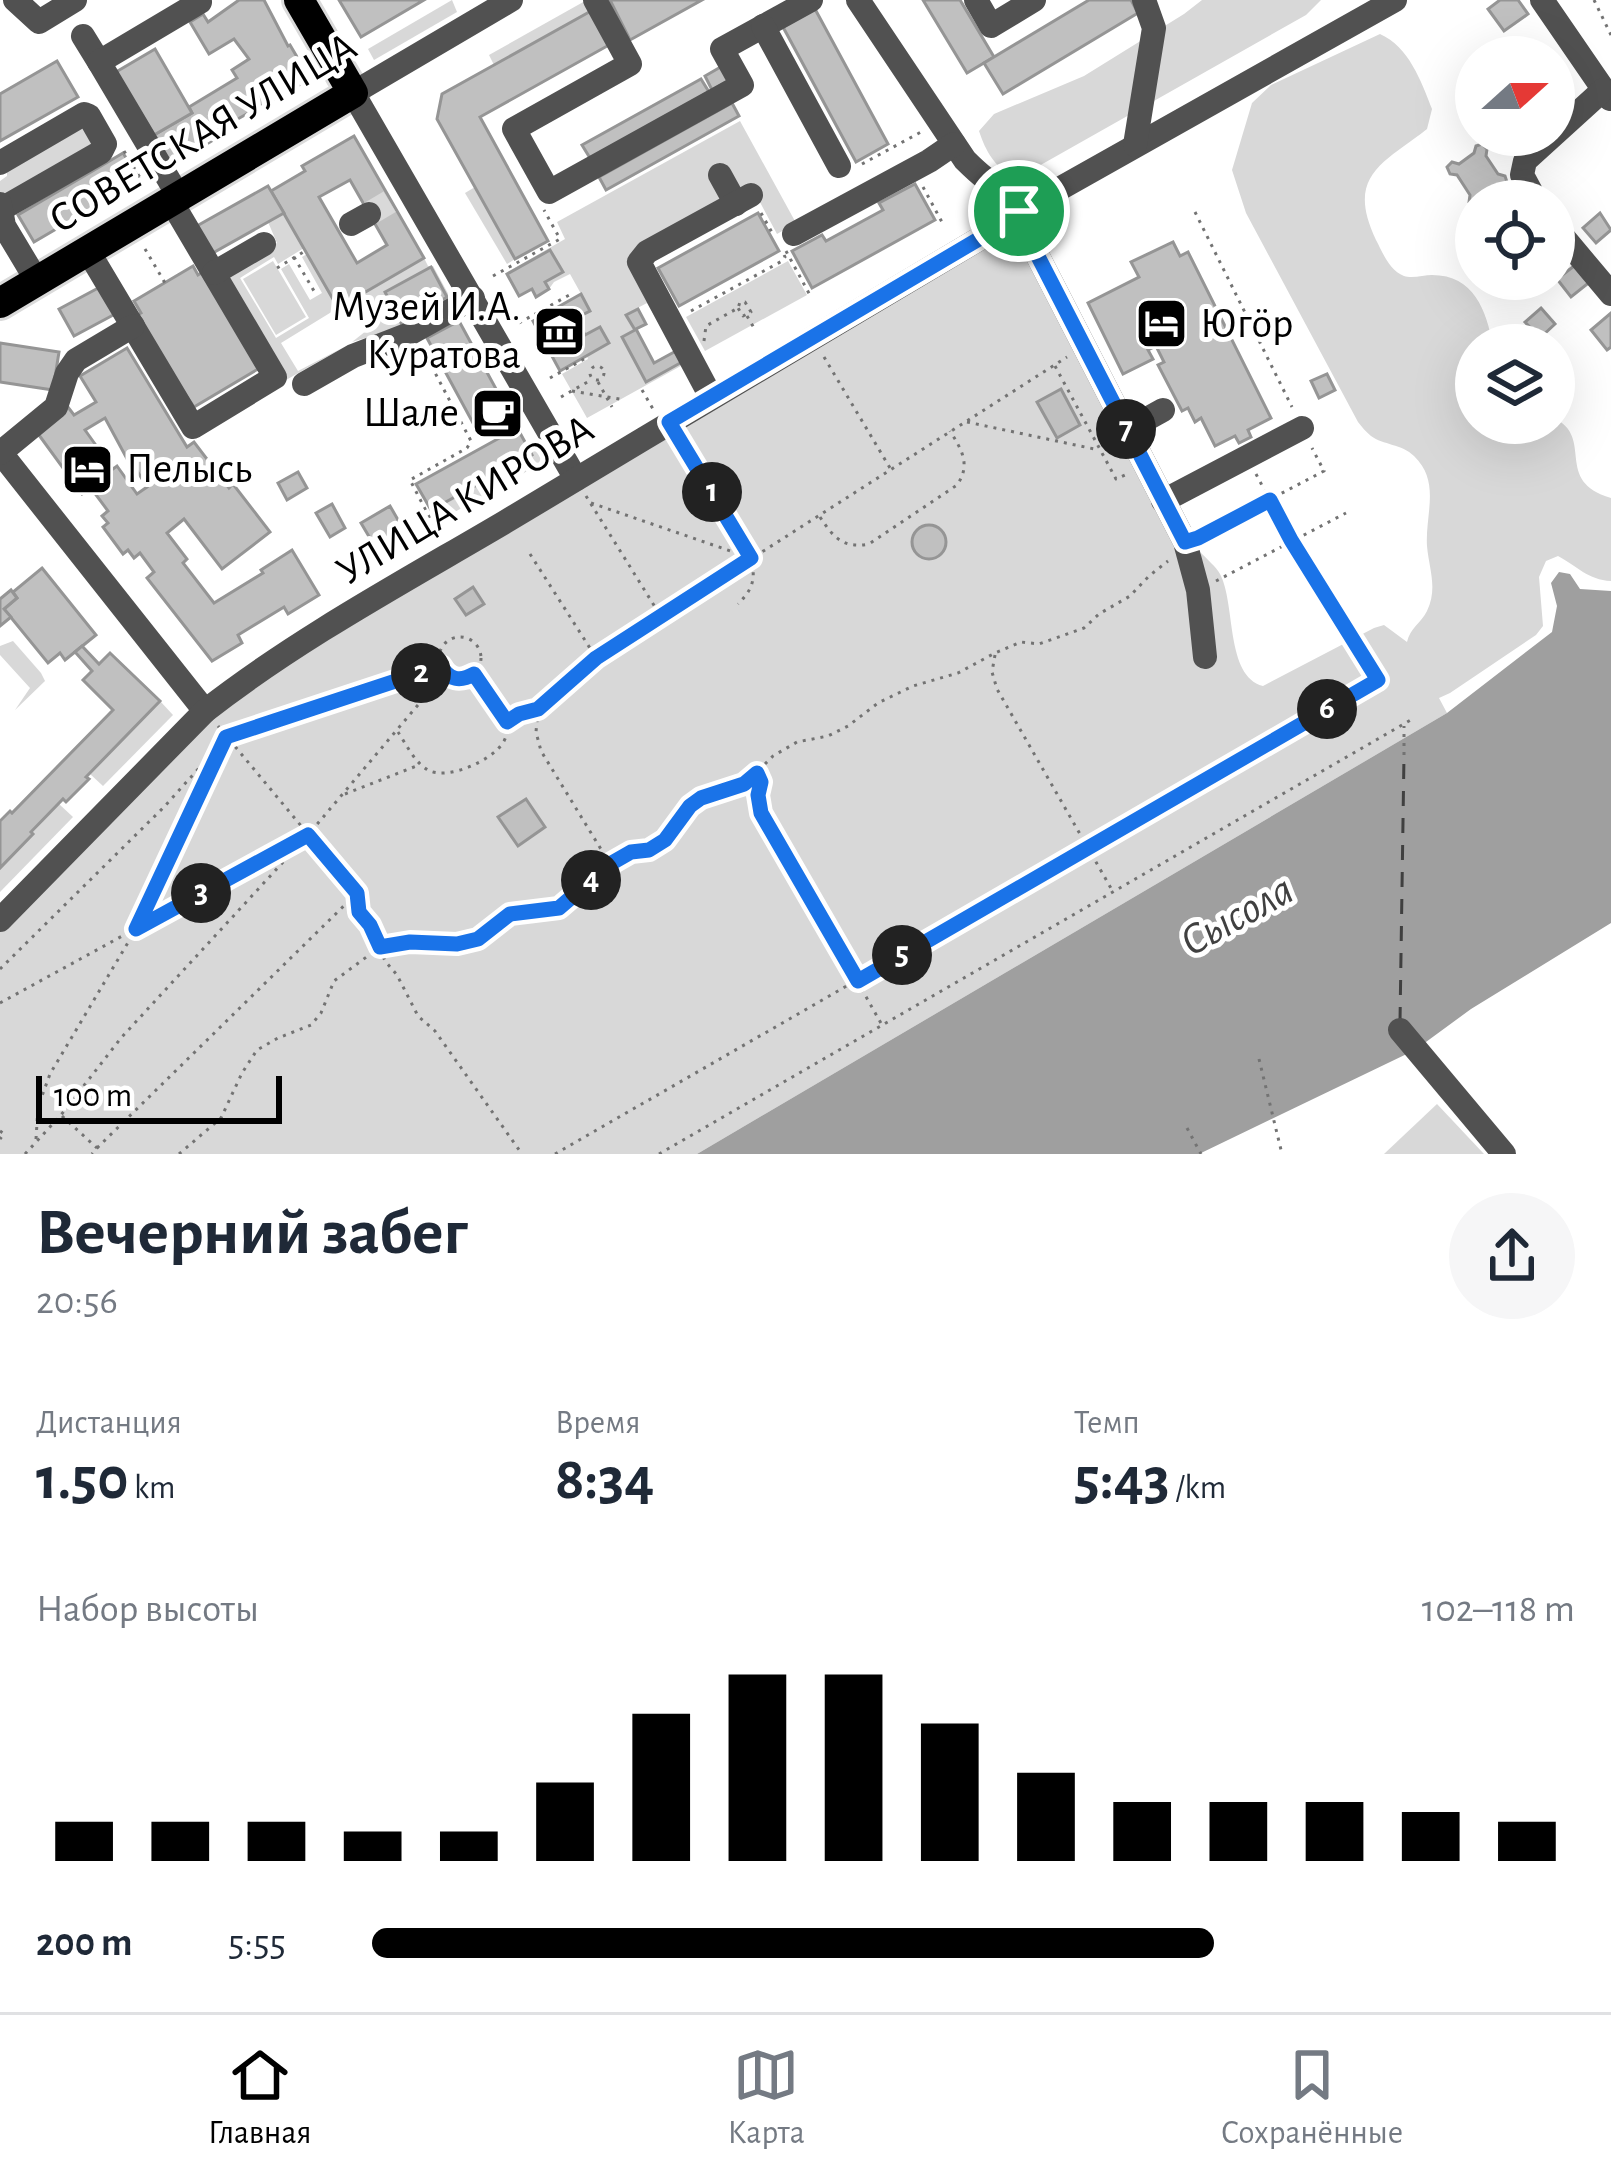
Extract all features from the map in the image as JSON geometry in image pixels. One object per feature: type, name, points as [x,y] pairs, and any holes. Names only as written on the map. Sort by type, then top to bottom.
[{"type":"main road","points":[[298,0],[353,93]]},
{"type":"main road","name":"СОВЕТСКАЯ УЛИЦА","points":[[0,302],[88,251],[165,194],[353,93]]},
{"type":"street","points":[[15,0],[39,22],[75,0]]},
{"type":"street","name":"СОВЕТСКАЯ УЛИЦА","points":[[353,93],[470,10],[511,0]]},
{"type":"street","points":[[595,0],[631,64],[514,129],[549,191],[742,85],[722,50],[811,0]]},
{"type":"street","points":[[858,0],[964,160],[986,182],[1021,203],[1028,237],[1185,542],[1198,590],[1205,658]]},
{"type":"street","points":[[976,0],[992,26],[1034,0]]},
{"type":"street","points":[[1136,145],[1154,28],[1144,0]]},
{"type":"street","name":"УЛИЦА КИРОВА","points":[[0,920],[205,711],[236,688],[576,478],[1011,220],[1021,203],[1052,193],[1395,0]]},
{"type":"street","points":[[1525,180],[1525,161],[1607,95],[1542,0]]},
{"type":"street","points":[[99,62],[207,1]]},
{"type":"street","points":[[763,26],[847,167]]},
{"type":"street","points":[[83,36],[165,194],[275,377],[193,427],[88,251]]},
{"type":"street","points":[[353,93],[381,207],[473,298],[576,478]]},
{"type":"street","points":[[0,163],[84,114],[105,144],[100,152],[1,206],[4,226],[37,281]]},
{"type":"street","points":[[794,234],[954,144]]},
{"type":"street","points":[[711,397],[639,262],[646,253],[748,201],[720,175]]},
{"type":"street","points":[[214,273],[264,244]]},
{"type":"street","points":[[1575,251],[1611,294]]},
{"type":"street","points":[[304,384],[473,298]]},
{"type":"street","points":[[133,326],[76,360],[56,407],[0,453],[205,711]]},
{"type":"street","points":[[1127,430],[1163,410]]},
{"type":"street","points":[[1133,503],[1247,457],[1302,428]]},
{"type":"street","points":[[1400,1030],[1504,1154]]},
{"type":"path","points":[[1594,0],[1611,34]]},
{"type":"path","points":[[847,167],[921,132]]},
{"type":"path","points":[[124,150],[165,194]]},
{"type":"path","points":[[913,170],[944,224]]},
{"type":"path","points":[[493,276],[560,238],[538,200]]},
{"type":"path","points":[[680,317],[784,259],[748,201]]},
{"type":"path","points":[[1185,542],[1324,471],[1195,212]]},
{"type":"path","points":[[794,234],[785,248],[811,297]]},
{"type":"path","points":[[145,249],[165,283]]},
{"type":"path","points":[[277,268],[305,251]]},
{"type":"path","points":[[294,257],[314,291]]},
{"type":"path","points":[[519,322],[571,294]]},
{"type":"path","points":[[710,353],[704,342],[706,326],[738,308],[754,328]]},
{"type":"path","points":[[419,343],[471,441],[467,448],[410,480],[436,530]]},
{"type":"path","points":[[821,352],[890,470]]},
{"type":"path","points":[[507,722],[538,709],[596,658],[1074,352]]},
{"type":"path","points":[[550,378],[584,359]]},
{"type":"path","points":[[1054,365],[1116,479]]},
{"type":"path","points":[[560,397],[595,380],[612,407]]},
{"type":"path","points":[[642,390],[751,558],[755,575],[751,591],[738,604]]},
{"type":"path","points":[[572,391],[625,400]]},
{"type":"path","points":[[965,422],[1100,451]]},
{"type":"path","points":[[819,515],[843,544],[869,544],[958,485],[965,464],[950,431]]},
{"type":"path","points":[[1247,457],[1291,540],[1378,680]]},
{"type":"path","points":[[660,616],[591,503],[751,558]]},
{"type":"path","points":[[1198,590],[1346,513]]},
{"type":"path","points":[[530,554],[596,658]]},
{"type":"path","points":[[179,1154],[220,1118],[257,1050],[311,1025],[334,981],[380,947],[410,942],[457,944],[478,939],[510,914],[559,908],[610,864],[665,840],[701,798],[744,784],[773,756],[797,742],[829,736],[878,703],[913,686],[958,673],[995,652],[1021,642],[1039,644],[1084,628],[1166,563]]},
{"type":"path","points":[[456,637],[480,649],[480,667],[474,674],[459,680],[445,673],[439,657],[456,637]]},
{"type":"path","points":[[995,652],[992,672],[998,689],[1113,891]]},
{"type":"path","points":[[0,970],[164,807],[226,737],[441,666]]},
{"type":"path","points":[[25,1154],[121,1038],[308,835],[445,673]]},
{"type":"path","points":[[397,730],[420,764],[439,774],[452,775],[497,749],[505,740],[507,722],[474,674]]},
{"type":"path","points":[[555,1154],[1388,674]]},
{"type":"path","points":[[538,709],[536,732],[541,751],[610,864]]},
{"type":"path","points":[[659,1154],[1414,718]]},
{"type":"path","points":[[1404,724],[1404,755]]},
{"type":"path","points":[[226,737],[357,893],[359,912],[418,1016],[435,1031],[522,1154]]},
{"type":"path","points":[[36,1142],[38,1107],[50,1074],[136,929],[226,737]]},
{"type":"path","points":[[343,795],[420,764]]},
{"type":"path","points":[[757,773],[761,813],[883,1027]]},
{"type":"path","points":[[0,1004],[308,835]]},
{"type":"path","points":[[92,1154],[357,893]]},
{"type":"path","points":[[1259,1059],[1282,1154]]},
{"type":"path","points":[[61,1115],[97,1148]]},
{"type":"path","points":[[1187,1128],[1201,1154]]},
{"type":"path","points":[[0,1131],[4,1134],[0,1139]]},
{"type":"shaded area","points":[[452,0],[457,12],[374,60],[368,49]]},
{"type":"shaded area","points":[[1202,0],[1321,0],[1306,15],[1030,171],[1013,178],[992,158],[979,131],[994,114],[1084,76]]},
{"type":"shaded area","points":[[585,1],[591,11],[494,65],[489,55]]},
{"type":"shaded area","points":[[1380,34],[1406,56],[1432,109],[1427,129],[1374,173],[1365,200],[1376,240],[1399,273],[1455,280],[1455,300],[1478,300],[1482,307],[1487,324],[1455,324],[1455,444],[1573,444],[1583,481],[1611,498],[1611,581],[1589,575],[1558,556],[1546,561],[1539,577],[1543,626],[1439,698],[1447,713],[697,1154],[0,1154],[0,930],[191,739],[241,694],[371,613],[1000,238],[1019,243],[1168,527],[1181,564],[1200,561],[1201,553],[1220,574],[1237,654],[1251,680],[1263,686],[1384,625],[1407,642],[1432,594],[1427,477],[1409,452],[1376,439],[1358,422],[1246,213],[1232,170],[1252,103],[1271,85]]},
{"type":"shaded area","points":[[82,118],[102,142],[10,201],[0,194],[7,169]]},
{"type":"shaded area","points":[[740,121],[796,223],[777,234],[753,189],[638,249],[670,343],[647,303],[626,314],[635,330],[623,338],[646,381],[688,362],[587,418],[562,374],[608,343],[585,335],[576,318],[590,310],[570,274],[549,289],[545,282],[563,272],[551,250],[506,273],[565,239],[557,222]]},
{"type":"shaded area","points":[[475,187],[515,259],[507,264],[465,193]]},
{"type":"shaded area","points":[[284,213],[304,248],[278,264],[274,257],[240,278],[276,338],[309,318],[281,269],[289,264],[310,300],[322,293],[302,257],[307,254],[338,308],[281,343],[298,371],[344,347],[286,380],[224,275],[277,243],[268,222]]},
{"type":"shaded area","points":[[424,258],[433,266],[451,299],[433,316],[428,308],[447,297],[430,267],[385,293],[401,322],[421,312],[425,320],[352,342],[366,331],[349,301]]},
{"type":"shaded area","points":[[273,261],[306,317],[276,335],[243,279]]},
{"type":"shaded area","points":[[788,261],[807,295],[705,351],[686,317]]},
{"type":"shaded area","points":[[532,442],[541,458],[538,465],[437,522],[431,510],[532,455],[527,445]]},
{"type":"shaded area","points":[[13,641],[45,681],[15,710],[30,688],[0,655],[0,646]]},
{"type":"shaded area","points":[[160,701],[173,715],[103,786],[89,773]]},
{"type":"shaded area","points":[[59,804],[73,817],[0,892],[0,868]]},
{"type":"shaded area","points":[[1437,1104],[1484,1154],[1384,1154]]},
{"type":"water","name":"Сысола","points":[[1559,572],[1570,574],[1580,589],[1611,591],[1611,923],[1471,1009],[1415,1050],[1199,1154],[697,1154],[1447,713],[1552,632],[1557,606],[1551,583]]},
{"type":"building","points":[[239,0],[264,0],[310,79],[225,126],[228,131],[195,151],[192,145],[168,160],[154,135],[237,78],[232,70],[249,59],[234,39],[209,54],[190,22],[203,14],[208,22]]},
{"type":"building","points":[[339,0],[424,0],[361,37]]},
{"type":"building","points":[[610,0],[702,0],[630,40]]},
{"type":"building","points":[[923,0],[960,0],[994,57],[967,73]]},
{"type":"building","points":[[1089,0],[1131,0],[1138,13],[1003,94],[984,63]]},
{"type":"building","points":[[1500,0],[1518,0],[1528,14],[1504,31],[1488,9]]},
{"type":"building","points":[[815,9],[888,144],[856,162],[783,27]]},
{"type":"building","points":[[591,11],[609,45],[480,117],[548,241],[515,259],[437,119],[442,94]]},
{"type":"building","points":[[155,49],[192,113],[154,135],[116,72]]},
{"type":"building","points":[[57,61],[78,97],[0,141],[0,94]]},
{"type":"building","points":[[724,65],[731,79],[712,90],[705,76]]},
{"type":"building","points":[[701,79],[709,92],[590,158],[582,145]]},
{"type":"building","points":[[732,103],[739,116],[606,190],[599,177]]},
{"type":"building","points":[[354,136],[424,258],[338,308],[271,191],[305,171],[302,166]],"holes":[[[350,180],[387,245],[357,263],[319,197]]]},
{"type":"building","points":[[123,153],[140,180],[34,242],[18,215]]},
{"type":"building","points":[[1470,156],[1486,156],[1506,180],[1460,180],[1447,167],[1452,162],[1459,164]]},
{"type":"building","points":[[915,184],[935,220],[812,288],[792,251],[822,235],[826,241],[883,210],[879,203]]},
{"type":"building","points":[[268,186],[284,213],[211,254],[195,227]]},
{"type":"building","points":[[758,213],[779,251],[679,306],[658,268]]},
{"type":"building","points":[[1600,213],[1611,230],[1596,243],[1583,228]]},
{"type":"building","name":"Югöр","points":[[1173,242],[1180,256],[1188,252],[1271,418],[1248,430],[1251,437],[1239,443],[1235,436],[1215,446],[1201,418],[1195,422],[1188,408],[1182,411],[1158,365],[1164,362],[1156,346],[1148,350],[1153,359],[1123,374],[1088,303],[1139,277],[1131,262]]},
{"type":"building","points":[[550,250],[563,272],[545,282],[549,289],[536,297],[532,289],[519,296],[507,274]]},
{"type":"building","points":[[1578,263],[1591,281],[1575,294]]},
{"type":"building","points":[[193,266],[198,275],[208,269],[258,369],[194,407],[132,318],[141,313],[134,301]]},
{"type":"building","points":[[431,267],[447,297],[401,323],[385,292]]},
{"type":"building","points":[[102,286],[117,313],[74,336],[59,309]]},
{"type":"building","name":"Музей И.А. Куратова","points":[[581,294],[590,311],[576,318],[585,335],[600,327],[609,343],[560,371],[533,321]]},
{"type":"building","points":[[1541,308],[1555,324],[1527,324]]},
{"type":"building","points":[[638,309],[646,324],[636,329],[654,363],[676,351],[682,362],[646,382],[622,337],[635,330],[626,315]]},
{"type":"building","points":[[1611,313],[1611,347],[1607,350],[1591,330]]},
{"type":"building","points":[[459,321],[532,455],[431,510],[416,484],[503,436],[497,426],[480,436],[427,338]]},
{"type":"building","points":[[0,343],[59,352],[53,390],[0,382]]},
{"type":"building","points":[[127,348],[187,447],[194,442],[270,532],[222,569],[184,519],[167,533],[214,603],[292,550],[319,595],[288,614],[284,607],[238,635],[242,643],[212,661],[147,578],[154,572],[140,553],[134,558],[128,550],[123,554],[103,527],[108,523],[102,516],[108,511],[91,488],[82,494],[36,431],[68,407],[74,415],[96,402],[80,376]],"holes":[[[105,418],[147,487],[137,494],[85,430]]]},
{"type":"building","points":[[1327,374],[1335,390],[1319,398],[1311,381]]},
{"type":"building","points":[[1061,389],[1080,425],[1057,438],[1037,402]]},
{"type":"building","points":[[298,472],[307,488],[287,500],[278,483]]},
{"type":"building","points":[[332,504],[345,528],[330,537],[316,513]]},
{"type":"building","points":[[390,506],[409,539],[380,555],[361,523]]},
{"type":"building","points":[[929,525],[941,530],[946,542],[941,554],[929,559],[917,554],[912,542],[917,530]]},
{"type":"building","points":[[42,568],[96,635],[65,660],[60,653],[48,663],[4,609],[17,598],[13,592]]},
{"type":"building","points":[[473,587],[484,604],[466,615],[455,599]]},
{"type":"building","points":[[11,590],[17,598],[4,609],[11,617],[0,626],[0,599]]},
{"type":"building","points":[[82,646],[99,664],[110,653],[160,701],[0,868],[0,821],[113,710],[83,680],[92,671],[75,652]]},
{"type":"building","points":[[526,799],[545,827],[518,846],[498,817]]},
{"type":"ferry route","points":[[1400,1022],[1404,755]]},
{"type":"tunnel","points":[[369,214],[391,201]]},
{"type":"place","name":"Югöр","points":[[1161,324]]},
{"type":"place","name":"Музей И.А. Куратова","points":[[560,331]]},
{"type":"place","name":"Шале","points":[[498,413]]},
{"type":"place","name":"Пелысь","points":[[87,469]]},
{"type":"route","points":[[1019,211],[1028,237],[1185,542],[1270,500],[1378,680],[858,981],[761,813],[757,773],[744,784],[701,798],[665,840],[610,864],[559,908],[510,914],[478,939],[380,947],[359,912],[357,893],[308,835],[136,929],[226,737],[441,666],[459,680],[474,674],[507,722],[538,709],[596,658],[751,558],[669,422],[1019,211]]}]
